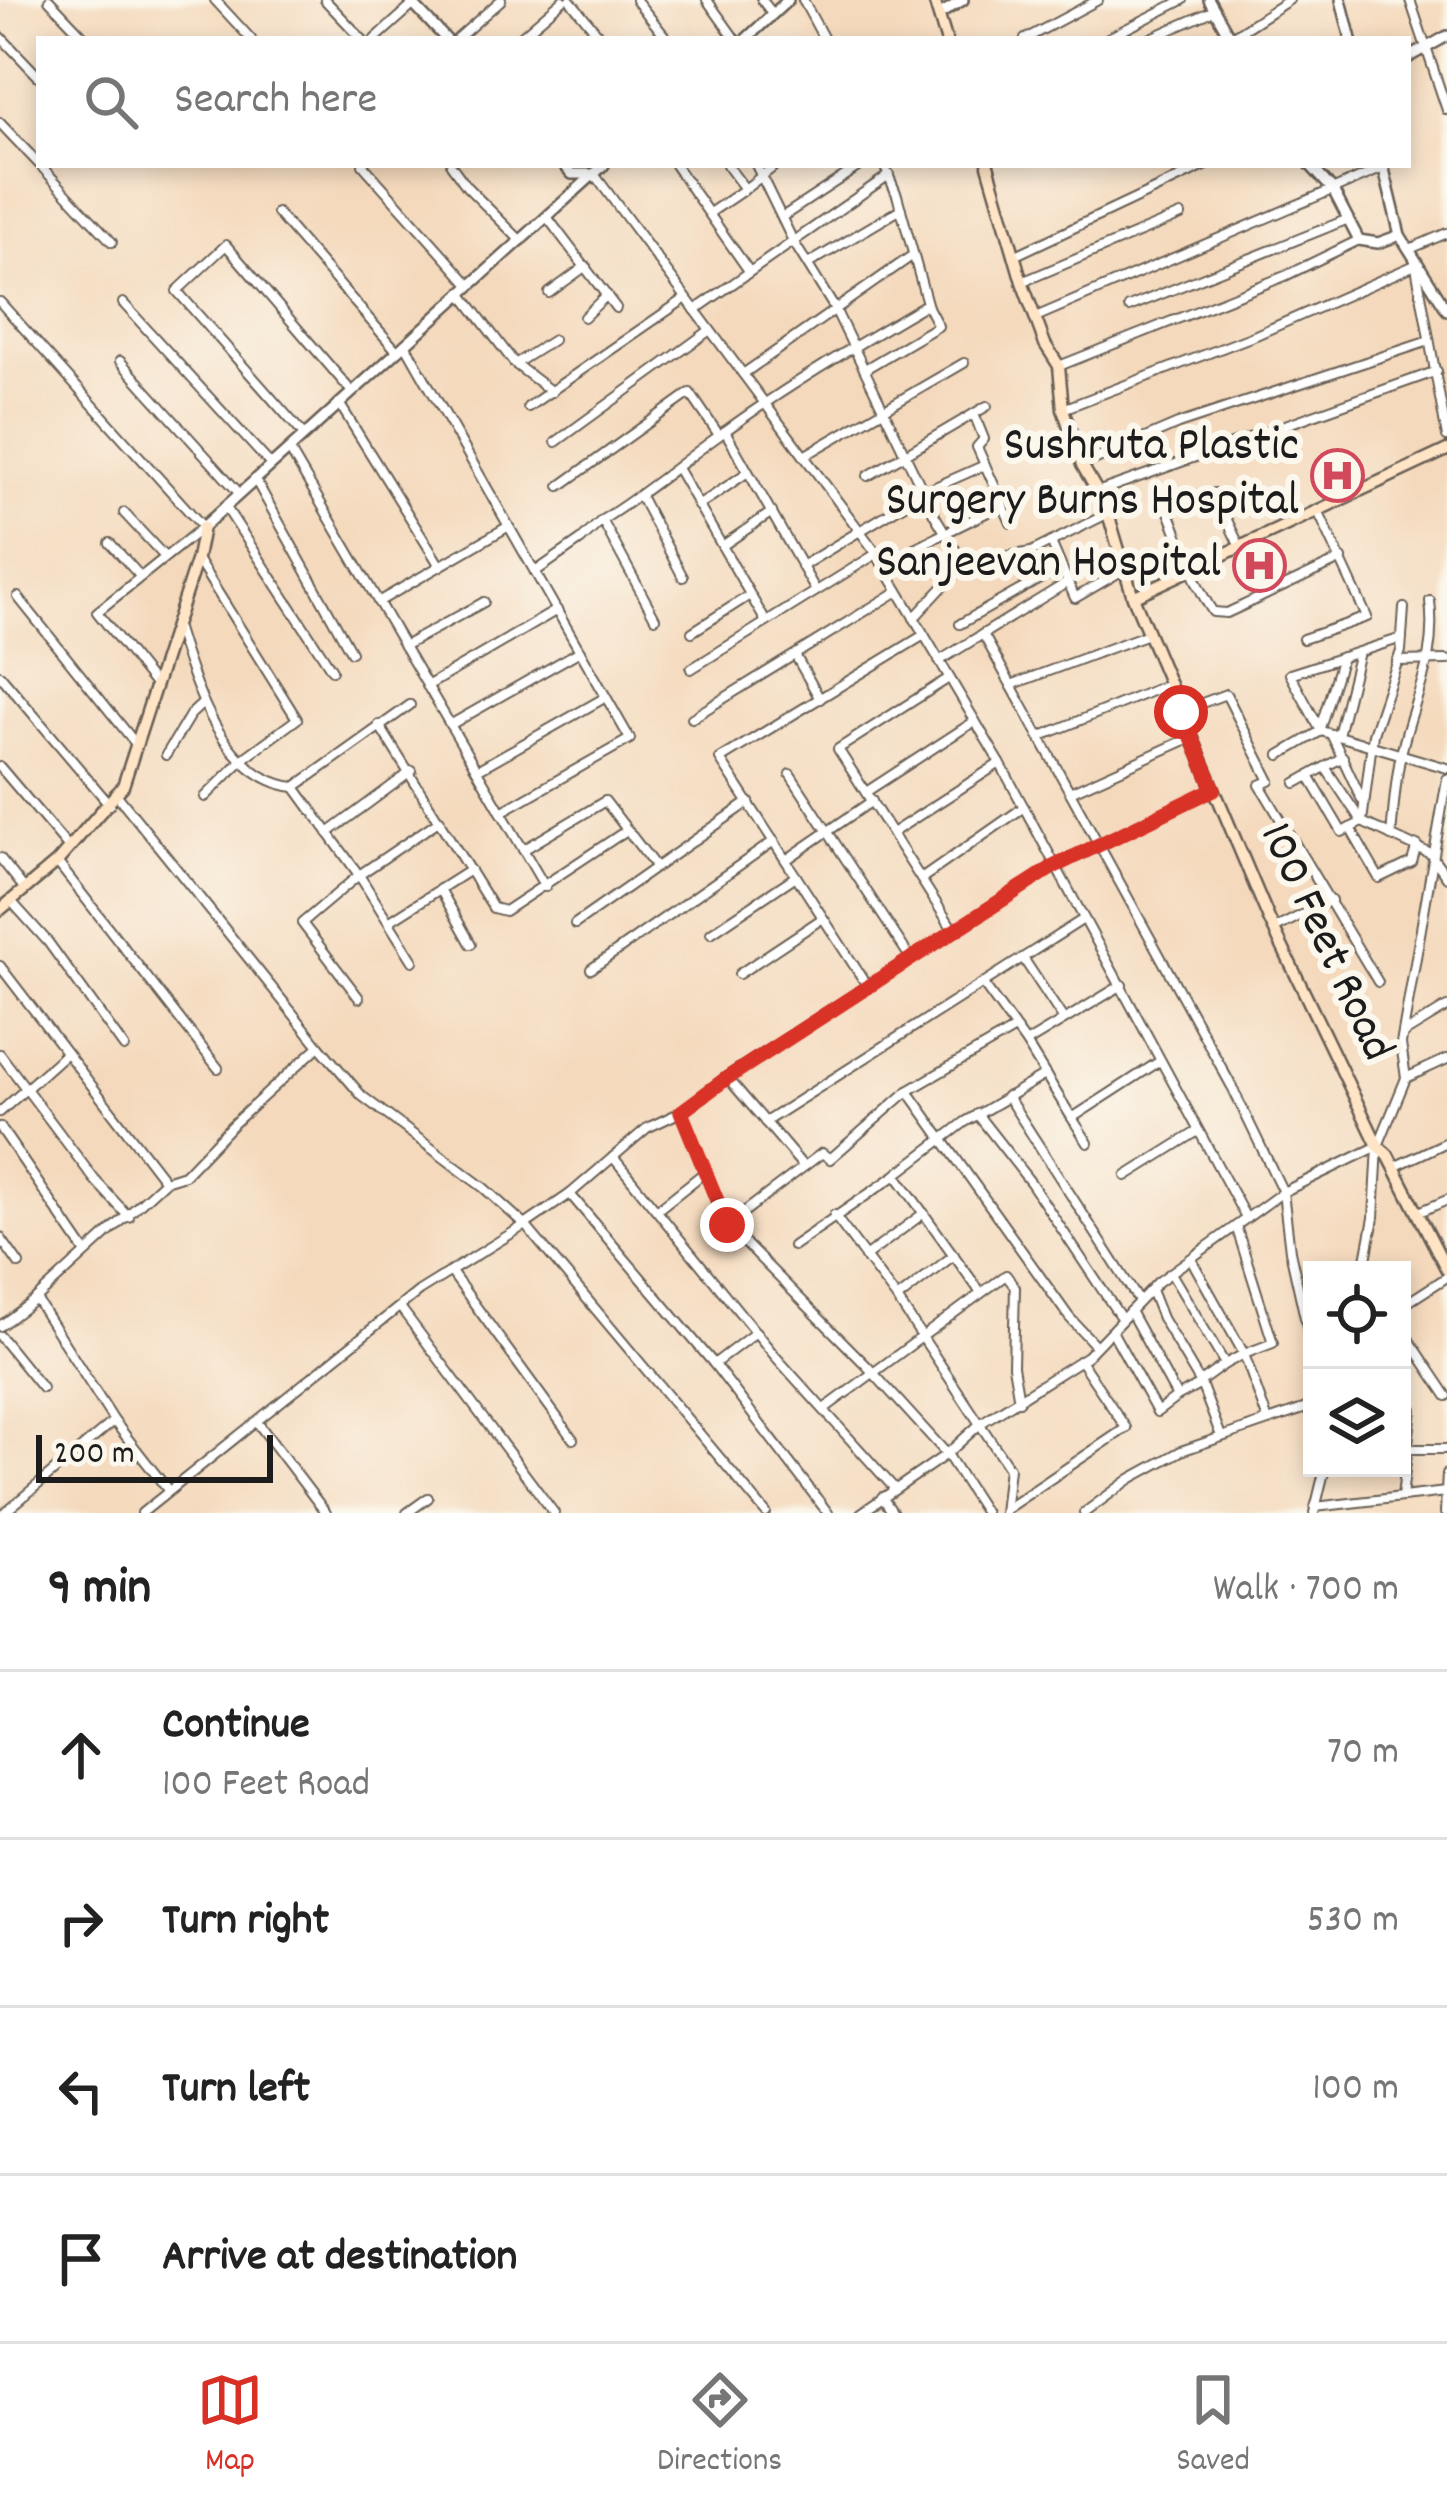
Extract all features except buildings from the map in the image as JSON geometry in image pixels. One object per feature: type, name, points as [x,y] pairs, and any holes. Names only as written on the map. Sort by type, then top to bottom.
[{"type":"main road","points":[[934,0],[945,36]]},
{"type":"main road","name":"100 Feet Road","points":[[989,168],[1022,282],[1045,344],[1059,366],[1063,409],[1082,465],[1097,491],[1132,597],[1274,929],[1378,1146],[1388,1155],[1447,1273]]},
{"type":"main road","points":[[1132,597],[1447,450]]},
{"type":"main road","points":[[0,910],[57,862],[114,800],[137,745],[203,527]]},
{"type":"street","points":[[49,0],[83,36]]},
{"type":"street","points":[[215,0],[247,36]]},
{"type":"street","points":[[325,0],[359,36]]},
{"type":"street","points":[[461,36],[501,0]]},
{"type":"street","points":[[522,36],[566,0],[599,36]]},
{"type":"street","points":[[636,0],[665,36]]},
{"type":"street","points":[[707,0],[733,36]]},
{"type":"street","points":[[762,0],[772,13]]},
{"type":"street","points":[[749,36],[788,0]]},
{"type":"street","points":[[803,0],[822,36]]},
{"type":"street","points":[[940,14],[963,0]]},
{"type":"street","points":[[1031,36],[1098,0]]},
{"type":"street","points":[[1112,36],[1183,0]]},
{"type":"street","points":[[1234,36],[1289,0]]},
{"type":"street","points":[[1341,0],[1350,36]]},
{"type":"street","points":[[1410,0],[1447,110]]},
{"type":"street","points":[[378,36],[411,2],[443,36]]},
{"type":"street","points":[[1155,36],[1212,5],[1230,36]]},
{"type":"street","points":[[0,36],[36,74]]},
{"type":"street","points":[[1411,56],[1447,36]]},
{"type":"street","points":[[0,123],[36,162]]},
{"type":"street","points":[[42,168],[112,242]]},
{"type":"street","points":[[365,168],[466,289],[515,364],[553,392]]},
{"type":"street","points":[[454,168],[520,240]]},
{"type":"street","points":[[567,168],[572,174],[594,174]]},
{"type":"street","points":[[156,686],[97,612],[203,527],[601,168]]},
{"type":"street","points":[[677,168],[749,271]]},
{"type":"street","points":[[729,168],[745,189]]},
{"type":"street","points":[[758,168],[964,564]]},
{"type":"street","points":[[712,212],[772,168]]},
{"type":"street","points":[[782,217],[856,168]]},
{"type":"street","points":[[865,369],[938,326],[885,168]]},
{"type":"street","points":[[1016,255],[1202,168]]},
{"type":"street","points":[[1313,168],[1333,190],[1359,240]]},
{"type":"street","points":[[1038,316],[1379,168]]},
{"type":"street","points":[[1383,168],[1400,235],[1447,310]]},
{"type":"street","points":[[594,174],[876,554],[1000,763],[1246,1218]]},
{"type":"street","points":[[695,310],[889,176]]},
{"type":"street","points":[[808,264],[901,209]]},
{"type":"street","points":[[277,213],[401,347],[630,739],[501,812]]},
{"type":"street","points":[[1022,282],[1181,215]]},
{"type":"street","points":[[547,217],[616,308]]},
{"type":"street","points":[[1129,307],[1346,220]]},
{"type":"street","points":[[1063,409],[1256,335],[1414,257],[1447,233]]},
{"type":"street","points":[[1059,366],[1285,277],[1359,240],[1378,243],[1400,235]]},
{"type":"street","points":[[304,435],[177,291],[226,245],[352,392]]},
{"type":"street","points":[[743,374],[913,255]]},
{"type":"street","points":[[1414,257],[1447,436]]},
{"type":"street","points":[[550,293],[586,266]]},
{"type":"street","points":[[584,317],[607,295]]},
{"type":"street","points":[[528,407],[686,298]]},
{"type":"street","points":[[0,302],[203,527]]},
{"type":"street","points":[[123,303],[271,465]]},
{"type":"street","points":[[535,572],[722,433],[854,346],[928,307]]},
{"type":"street","points":[[556,442],[710,330]]},
{"type":"street","points":[[515,364],[553,340]]},
{"type":"street","points":[[1082,465],[1178,424],[1429,341]]},
{"type":"street","points":[[120,361],[239,493]]},
{"type":"street","points":[[804,456],[964,363]]},
{"type":"street","points":[[1097,491],[1437,371]]},
{"type":"street","points":[[560,486],[690,393],[748,472],[816,591]]},
{"type":"street","points":[[339,403],[440,566]]},
{"type":"street","points":[[868,476],[987,406]]},
{"type":"street","points":[[974,414],[984,440],[977,447],[1010,523]]},
{"type":"street","points":[[289,448],[545,887]]},
{"type":"street","points":[[802,566],[924,492],[985,466]]},
{"type":"street","points":[[677,468],[766,622]]},
{"type":"street","points":[[698,506],[748,472]]},
{"type":"street","points":[[255,479],[351,652]]},
{"type":"street","points":[[1214,493],[1240,547]]},
{"type":"street","points":[[640,496],[683,577]]},
{"type":"street","points":[[882,564],[1002,505]]},
{"type":"street","points":[[1166,505],[1200,593],[1213,612],[1227,613],[1342,559]]},
{"type":"street","points":[[225,506],[332,670]]},
{"type":"street","points":[[1303,639],[1367,617],[1318,511]]},
{"type":"street","points":[[722,546],[772,512]]},
{"type":"street","points":[[124,514],[164,556]]},
{"type":"street","points":[[914,618],[964,564],[1031,552],[1105,515]]},
{"type":"street","points":[[602,520],[655,618]]},
{"type":"street","points":[[378,602],[509,526]]},
{"type":"street","points":[[1051,542],[1076,598],[1124,570]]},
{"type":"street","points":[[110,543],[140,576]]},
{"type":"street","points":[[691,669],[876,554]]},
{"type":"street","points":[[196,558],[297,719],[244,758],[205,797]]},
{"type":"street","points":[[960,624],[1061,566]]},
{"type":"street","points":[[939,661],[1068,582]]},
{"type":"street","points":[[692,718],[898,591]]},
{"type":"street","points":[[692,632],[750,596]]},
{"type":"street","points":[[18,597],[137,745]]},
{"type":"street","points":[[1391,836],[1401,754],[1431,660],[1430,601]]},
{"type":"street","points":[[404,646],[484,602]]},
{"type":"street","points":[[1362,822],[1373,745],[1397,661],[1404,608]]},
{"type":"street","points":[[428,686],[557,610]]},
{"type":"street","points":[[175,625],[203,704],[236,754],[271,784],[295,787],[410,705]]},
{"type":"street","points":[[983,634],[1231,1085],[1283,1192],[1303,1309]]},
{"type":"street","points":[[1011,686],[1148,634]]},
{"type":"street","points":[[868,987],[720,759],[924,635]]},
{"type":"street","points":[[1363,801],[1343,757],[1290,674],[1402,638]]},
{"type":"street","points":[[450,724],[580,651]]},
{"type":"street","points":[[1328,732],[1359,652]]},
{"type":"street","points":[[795,655],[820,699]]},
{"type":"street","points":[[1328,732],[1342,657]]},
{"type":"street","points":[[1397,661],[1447,660]]},
{"type":"street","points":[[0,675],[114,800],[329,1062],[362,1096],[525,1225],[766,1513]]},
{"type":"street","points":[[949,678],[838,749],[954,931]]},
{"type":"street","points":[[1039,737],[1169,684]]},
{"type":"street","points":[[1181,712],[1226,694],[1270,781],[1260,785],[1378,982]]},
{"type":"street","points":[[477,771],[606,697]]},
{"type":"street","points":[[166,755],[190,715],[203,704]]},
{"type":"street","points":[[786,860],[975,721]]},
{"type":"street","points":[[380,724],[493,908],[505,911],[627,830]]},
{"type":"street","points":[[1280,755],[1328,732],[1447,768]]},
{"type":"street","points":[[1070,792],[1192,737]]},
{"type":"street","points":[[1296,783],[1343,757]]},
{"type":"street","points":[[892,833],[1000,763]]},
{"type":"street","points":[[0,767],[68,847]]},
{"type":"street","points":[[1325,767],[1362,822],[1418,845],[1434,856],[1447,877]]},
{"type":"street","points":[[328,833],[412,771]]},
{"type":"street","points":[[790,773],[911,959]]},
{"type":"street","points":[[1309,776],[1342,832],[1362,822]]},
{"type":"street","points":[[1366,1261],[1374,1218],[1378,1146],[1406,1078],[1401,1044],[1434,856],[1442,835],[1447,779]]},
{"type":"street","points":[[295,787],[413,961]]},
{"type":"street","points":[[142,1513],[400,1306],[570,1194],[647,1128],[681,1112],[1053,867],[1214,789]]},
{"type":"street","points":[[523,850],[605,801],[655,866]]},
{"type":"street","points":[[575,924],[748,802]]},
{"type":"street","points":[[921,879],[1024,808]]},
{"type":"street","points":[[359,998],[302,923],[359,875],[440,820]]},
{"type":"street","points":[[1350,828],[1378,878],[1434,856]]},
{"type":"street","points":[[591,969],[774,841]]},
{"type":"street","points":[[1412,862],[1418,845]]},
{"type":"street","points":[[0,858],[24,888]]},
{"type":"street","points":[[57,862],[218,1068]]},
{"type":"street","points":[[390,921],[470,870]]},
{"type":"street","points":[[712,933],[796,876]]},
{"type":"street","points":[[440,889],[471,944]]},
{"type":"street","points":[[1274,929],[1331,900]]},
{"type":"street","points":[[11,901],[48,942],[124,1047]]},
{"type":"street","points":[[740,974],[824,918]]},
{"type":"street","points":[[765,1123],[1082,920]]},
{"type":"street","points":[[1023,958],[1064,1020]]},
{"type":"street","points":[[0,966],[165,1181]]},
{"type":"street","points":[[983,984],[1088,1143]]},
{"type":"street","points":[[1026,1043],[1122,985]]},
{"type":"street","points":[[1405,1033],[1447,1007]]},
{"type":"street","points":[[727,1225],[822,1153],[830,1159],[908,1091],[1016,1029]]},
{"type":"street","points":[[0,1326],[165,1181],[184,1175],[320,1046]]},
{"type":"street","points":[[0,1112],[66,1053]]},
{"type":"street","points":[[0,1054],[94,1179],[129,1217]]},
{"type":"street","points":[[1406,1078],[1447,1059]]},
{"type":"street","points":[[1072,1118],[1160,1061]]},
{"type":"street","points":[[793,1246],[976,1114],[1045,1076]]},
{"type":"street","points":[[727,1078],[803,1166]]},
{"type":"street","points":[[908,1091],[1069,1317],[1096,1346]]},
{"type":"street","points":[[1006,1096],[1139,1302]]},
{"type":"street","points":[[681,1112],[727,1225],[947,1454],[985,1513]]},
{"type":"street","points":[[976,1114],[1031,1183],[1121,1318]]},
{"type":"street","points":[[0,1127],[86,1253]]},
{"type":"street","points":[[1126,1176],[1198,1131]]},
{"type":"street","points":[[1393,1168],[1447,1142]]},
{"type":"street","points":[[860,1513],[947,1454],[981,1423],[1080,1360],[1151,1290],[1246,1218],[1283,1192],[1378,1146]]},
{"type":"street","points":[[614,1156],[756,1332],[894,1487]]},
{"type":"street","points":[[657,1210],[705,1172]]},
{"type":"street","points":[[896,1175],[980,1292]]},
{"type":"street","points":[[570,1194],[714,1364],[828,1513]]},
{"type":"street","points":[[1417,1213],[1447,1201]]},
{"type":"street","points":[[865,1257],[924,1213]]},
{"type":"street","points":[[834,1214],[1010,1468],[1003,1512]]},
{"type":"street","points":[[1112,1330],[1157,1412],[1225,1364],[1274,1343],[1236,1226]]},
{"type":"street","points":[[0,1237],[19,1264]]},
{"type":"street","points":[[897,1299],[954,1255]]},
{"type":"street","points":[[1191,1259],[1244,1354],[1268,1421]]},
{"type":"street","points":[[451,1272],[573,1439]]},
{"type":"street","points":[[1171,1273],[1225,1364]]},
{"type":"street","points":[[1411,1299],[1447,1273]]},
{"type":"street","points":[[824,1409],[1006,1275],[1015,1287],[1013,1366],[1019,1402]]},
{"type":"street","points":[[1151,1290],[1200,1383],[1221,1436]]},
{"type":"street","points":[[36,1299],[114,1420],[168,1490]]},
{"type":"street","points":[[400,1306],[554,1513]]},
{"type":"street","points":[[1130,1312],[1177,1396]]},
{"type":"street","points":[[714,1364],[756,1332]]},
{"type":"street","points":[[0,1336],[43,1388]]},
{"type":"street","points":[[1411,1342],[1447,1396]]},
{"type":"street","points":[[1003,1512],[1126,1428],[1080,1360]]},
{"type":"street","points":[[1084,1513],[1181,1450],[1303,1409]]},
{"type":"street","points":[[1411,1419],[1412,1409]]},
{"type":"street","points":[[4,1513],[114,1420]]},
{"type":"street","points":[[257,1422],[326,1513]]},
{"type":"street","points":[[1411,1449],[1447,1449]]},
{"type":"street","points":[[1444,1513],[1447,1473]]},
{"type":"street","points":[[1323,1477],[1314,1510],[1445,1492]]},
{"type":"street","points":[[1402,1497],[1404,1477]]},
{"type":"street","points":[[882,1497],[893,1513]]},
{"type":"street","points":[[407,1513],[428,1498]]},
{"type":"place","name":"Sushruta Plastic Surgery Burns Hospital","points":[[1338,476]]},
{"type":"place","name":"Sanjeevan Hospital","points":[[1260,565]]},
{"type":"route","points":[[727,1225],[681,1112],[1053,867],[1214,789],[1181,712]]}]
